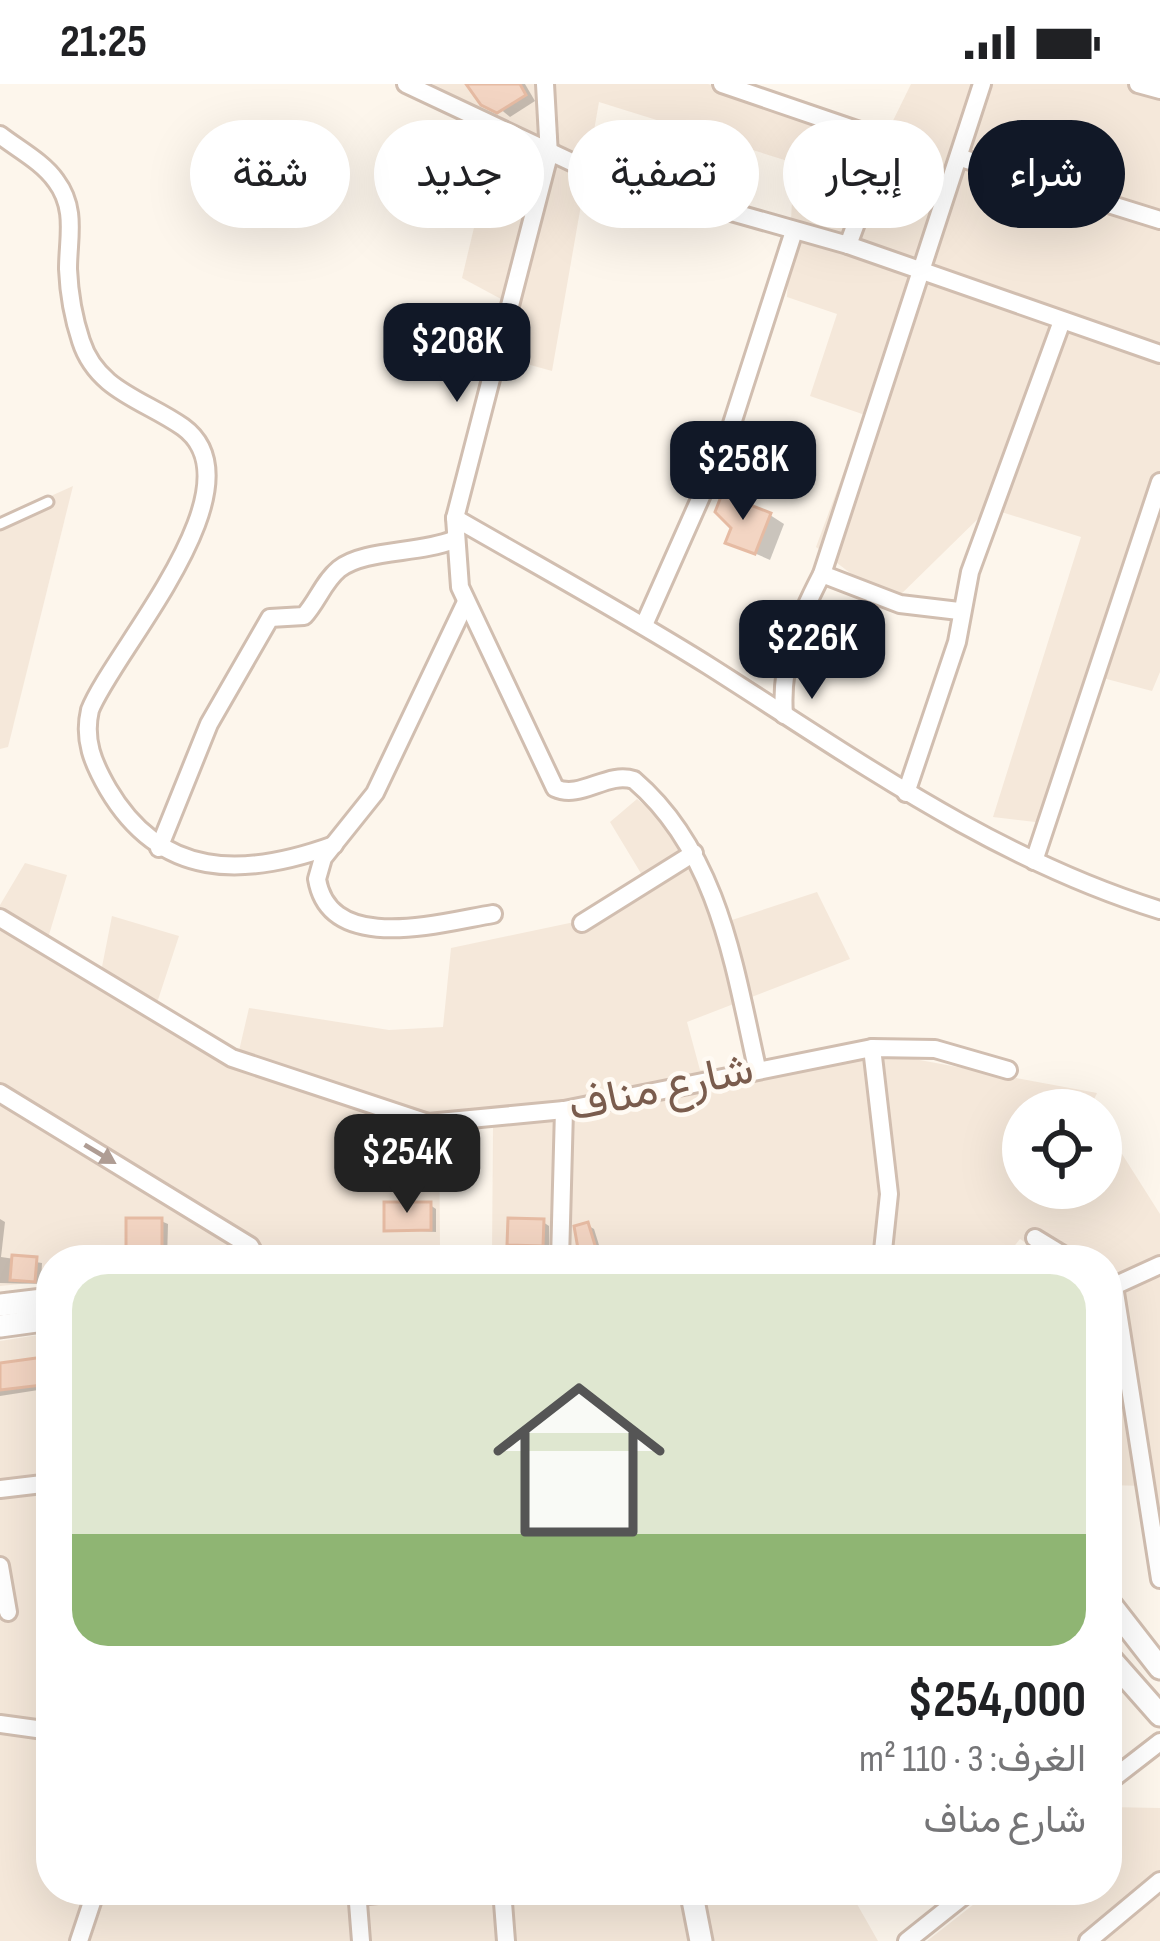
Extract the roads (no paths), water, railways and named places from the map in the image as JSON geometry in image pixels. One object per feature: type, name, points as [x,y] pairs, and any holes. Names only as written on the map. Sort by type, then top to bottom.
[{"type":"street","points":[[406,84],[597,175],[848,245],[1160,354]]},
{"type":"street","points":[[545,84],[549,155],[452,540],[466,602],[555,788],[569,793],[620,776],[634,780],[694,853],[716,899],[757,1068]]},
{"type":"street","points":[[722,84],[877,137],[878,164],[848,245]]},
{"type":"street","points":[[784,715],[783,672],[801,615],[822,574],[924,274],[982,84]]},
{"type":"street","points":[[1138,84],[1160,90]]},
{"type":"street","points":[[0,135],[47,171],[64,194],[77,325],[94,368],[112,387],[183,427],[206,463],[205,490],[184,552],[99,691],[87,720],[88,748],[110,792],[159,848],[196,862],[230,864],[288,858],[334,844]]},
{"type":"street","points":[[962,158],[1160,220]]},
{"type":"street","points":[[644,625],[728,436],[794,231]]},
{"type":"street","points":[[906,793],[957,642],[958,611],[1062,321]]},
{"type":"street","points":[[1034,861],[1160,482]]},
{"type":"street","points":[[455,518],[644,625],[906,793],[1034,861],[1160,910]]},
{"type":"street","points":[[159,848],[209,724],[271,618],[304,616],[334,573],[350,562],[421,552],[452,540]]},
{"type":"street","points":[[822,574],[900,604],[958,611]]},
{"type":"street","points":[[466,602],[374,793],[319,864],[318,888],[332,910],[354,922],[392,929],[493,914]]},
{"type":"street","points":[[582,923],[694,853]]},
{"type":"street","name":"شارع مناف","points":[[0,918],[232,1058],[428,1123],[564,1110],[872,1048],[935,1048],[1008,1070]]},
{"type":"street","points":[[872,1048],[889,1194],[884,1245]]},
{"type":"street","points":[[0,1093],[248,1245]]},
{"type":"street","points":[[560,1245],[564,1110]]},
{"type":"street","points":[[1035,1238],[1046,1245]]},
{"type":"street","points":[[1122,1279],[1160,1265]]},
{"type":"street","points":[[0,1304],[36,1300]]},
{"type":"street","points":[[0,1326],[36,1321]]},
{"type":"street","points":[[1122,1355],[1160,1579]]},
{"type":"street","points":[[0,1489],[36,1485]]},
{"type":"street","points":[[0,1566],[8,1612]]},
{"type":"street","points":[[1122,1619],[1160,1668]]},
{"type":"street","points":[[1122,1672],[1160,1714]]},
{"type":"street","points":[[0,1724],[36,1729]]},
{"type":"street","points":[[1122,1771],[1160,1742]]},
{"type":"street","points":[[1088,1941],[1160,1882]]},
{"type":"street","points":[[80,1941],[91,1905]]},
{"type":"street","points":[[359,1905],[361,1941]]},
{"type":"street","points":[[503,1905],[506,1941]]},
{"type":"street","points":[[680,1905],[688,1941]]},
{"type":"street","points":[[694,1905],[701,1941]]},
{"type":"street","points":[[907,1941],[952,1905]]},
{"type":"lane","points":[[0,524],[48,502]]}]
